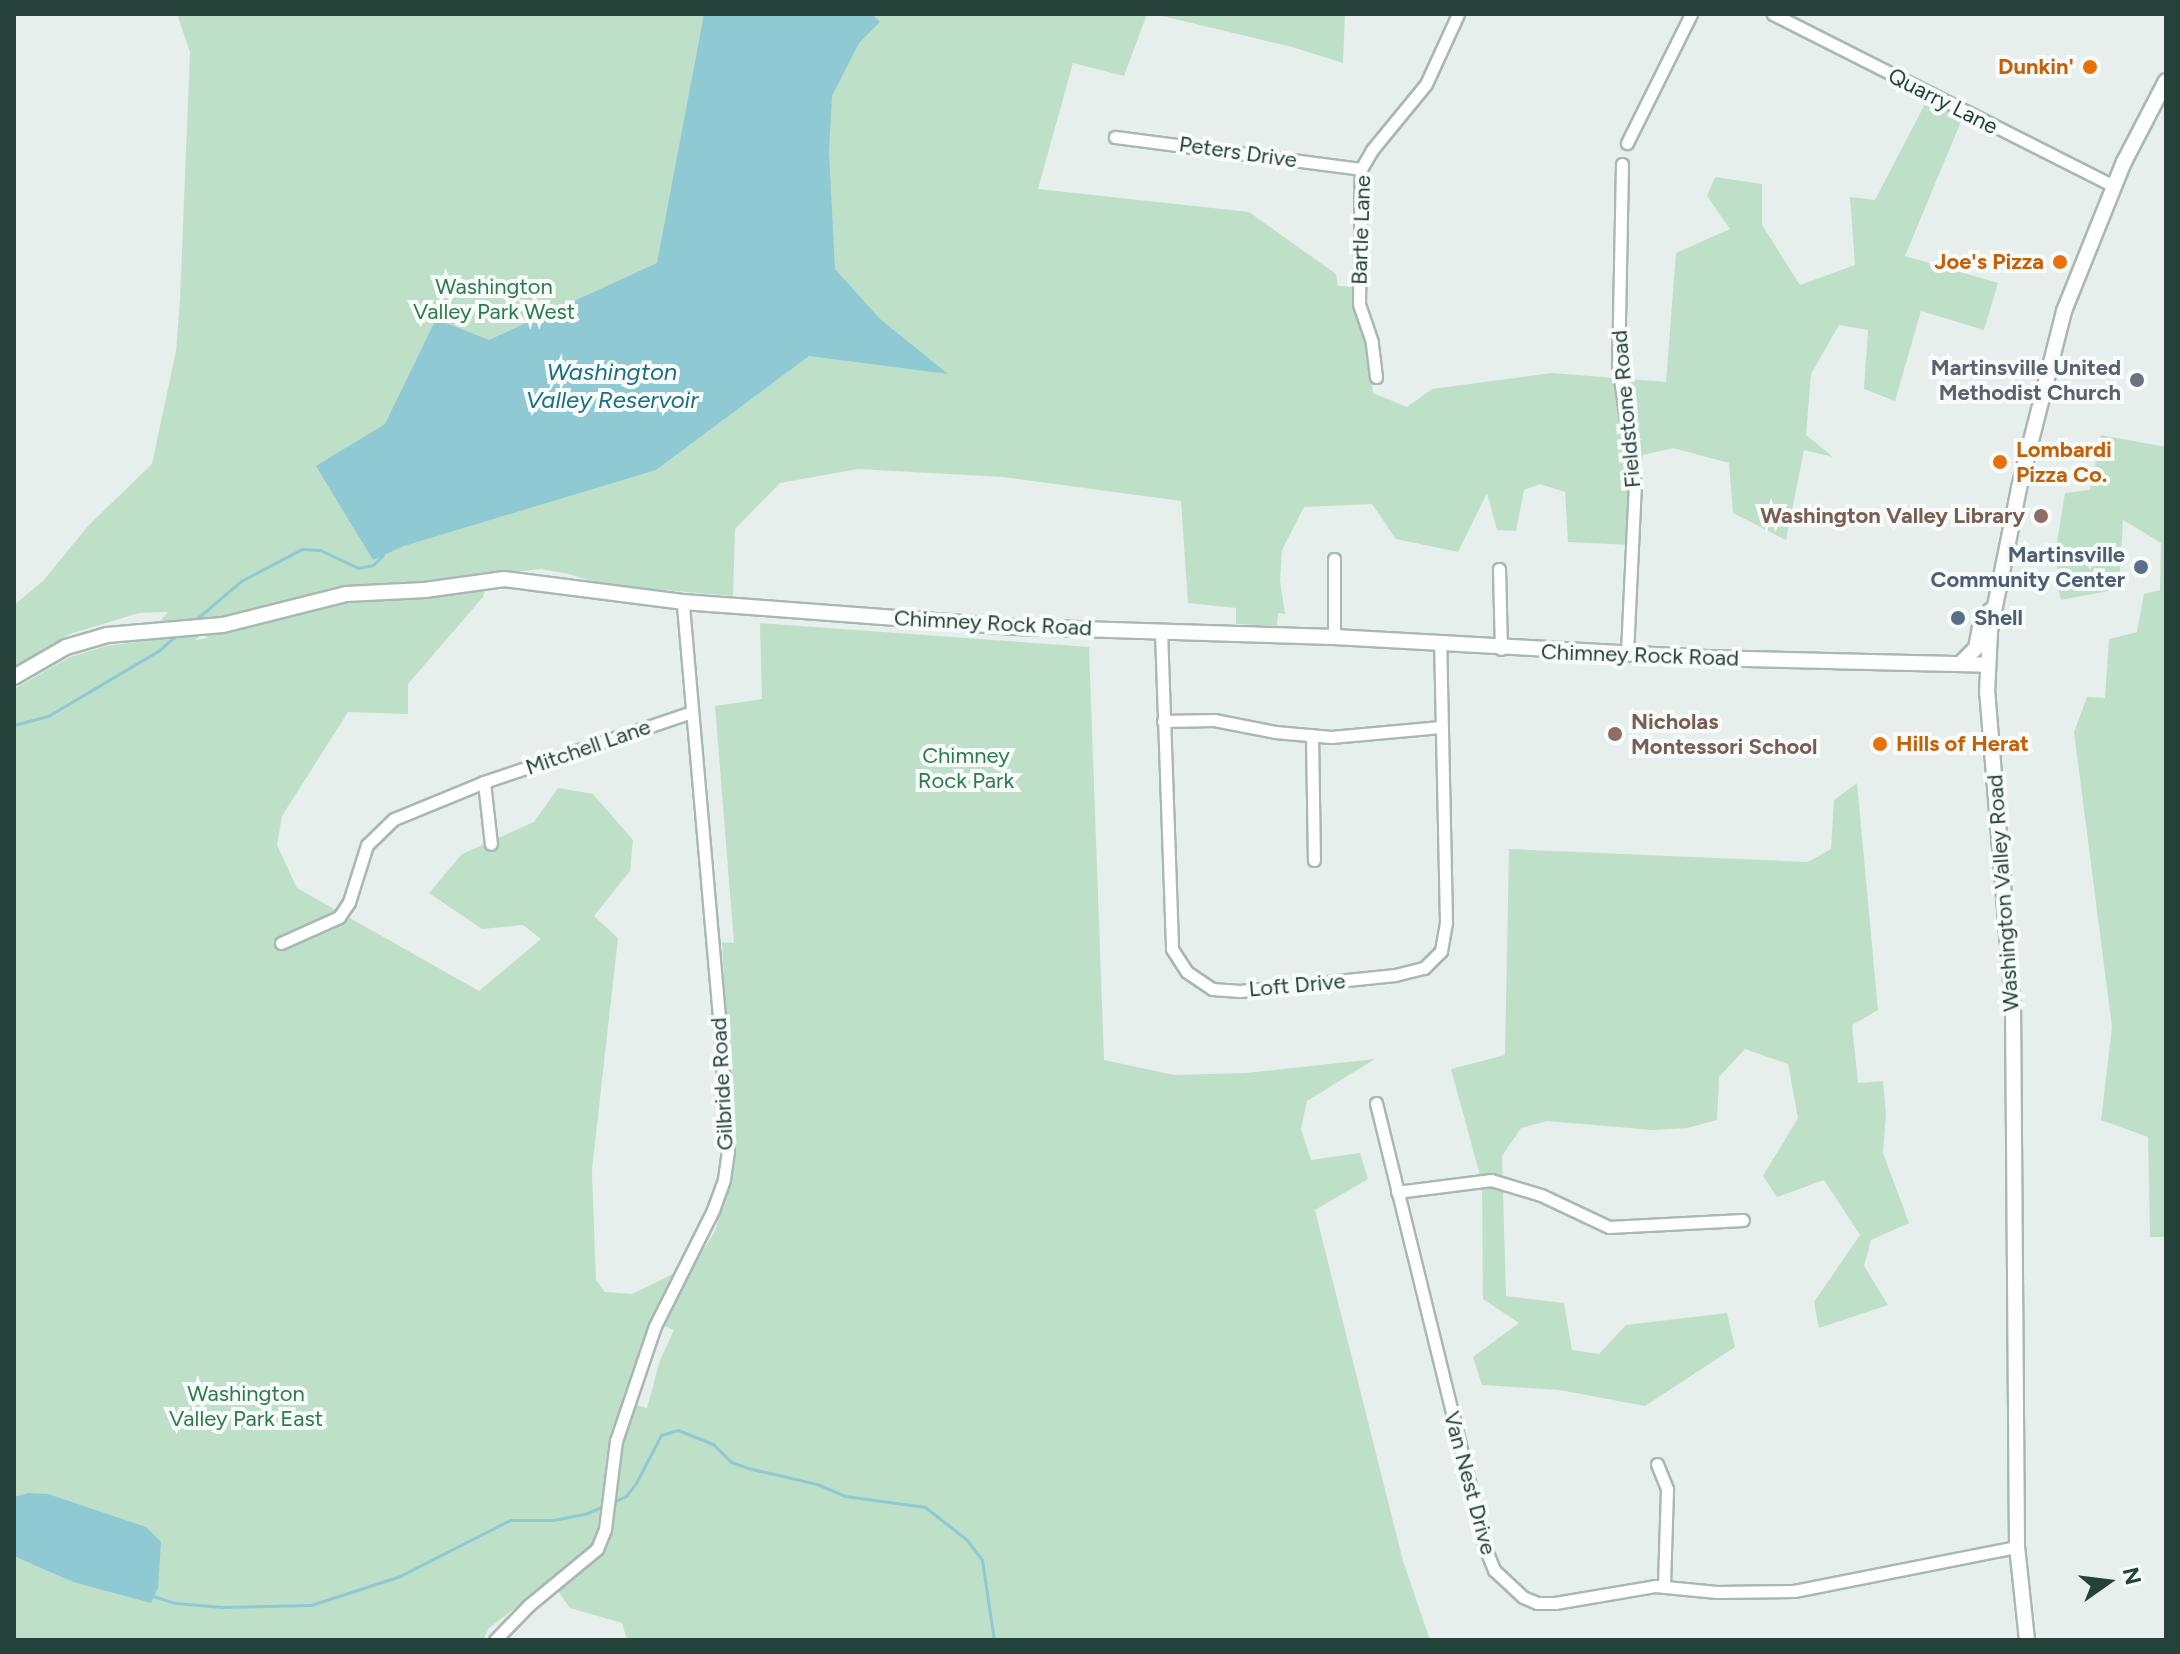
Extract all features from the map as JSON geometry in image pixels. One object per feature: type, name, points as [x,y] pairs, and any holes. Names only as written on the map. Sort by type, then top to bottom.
[{"type":"street","name":"Bartle Lane","points":[[1376,377],[1372,342],[1359,304],[1361,169],[1372,150],[1426,84],[1458,14]]},
{"type":"street","points":[[1627,143],[1691,14]]},
{"type":"street","name":"Quarry Lane","points":[[1773,14],[2114,186]]},
{"type":"street","name":"Washington Valley Road","points":[[2027,1640],[2017,1547],[2013,1006],[1989,717],[1988,665],[1993,607],[2064,311],[2114,186],[2166,81]]},
{"type":"street","name":"Peters Drive","points":[[1115,137],[1361,169]]},
{"type":"street","name":"Fieldstone Road","points":[[1622,164],[1618,364],[1635,483],[1627,655]]},
{"type":"street","points":[[1334,559],[1334,637]]},
{"type":"street","points":[[1499,569],[1501,649]]},
{"type":"street","name":"Chimney Rock Road","points":[[14,677],[66,647],[86,640],[223,625],[346,594],[425,590],[504,579],[683,602],[1015,627],[1334,637],[1627,655],[1988,665]]},
{"type":"street","name":"Gilbride Road","points":[[495,1640],[529,1605],[597,1549],[606,1519],[616,1441],[655,1326],[713,1210],[724,1179],[728,1152],[683,602]]},
{"type":"street","points":[[1960,664],[1976,648],[1980,627],[1993,607]]},
{"type":"street","name":"Loft Drive","points":[[1161,631],[1172,949],[1194,979],[1212,989],[1240,991],[1416,971],[1433,962],[1443,946],[1446,922],[1440,644]]},
{"type":"street","name":"Mitchell Lane","points":[[281,943],[339,917],[349,902],[367,845],[379,829],[394,819],[484,782],[692,712]]},
{"type":"street","points":[[1163,721],[1214,720],[1312,735],[1441,727]]},
{"type":"street","points":[[1312,735],[1314,860]]},
{"type":"street","points":[[484,782],[491,844]]},
{"type":"street","name":"Van Nest Drive","points":[[1376,1103],[1446,1398],[1494,1570],[1523,1597],[1537,1603],[1664,1587],[1717,1592],[1794,1591],[2017,1547]]},
{"type":"street","points":[[1397,1192],[1491,1180],[1541,1195],[1609,1227],[1743,1220]]},
{"type":"street","points":[[1657,1464],[1667,1489],[1664,1587]]},
{"type":"green space","points":[[177,14],[1147,14],[1124,76],[1073,63],[1038,189],[1249,212],[1336,274],[1338,286],[1355,287],[1367,337],[1373,393],[1407,407],[1432,389],[1552,373],[1666,382],[1676,253],[1730,229],[1707,196],[1715,177],[1762,184],[1762,225],[1800,285],[1855,265],[1850,197],[1875,200],[1926,102],[1962,119],[1905,256],[1998,283],[1984,330],[1921,311],[1895,401],[1864,389],[1868,330],[1839,325],[1811,374],[1806,435],[1833,457],[1804,450],[1786,540],[1733,513],[1729,463],[1673,448],[1643,455],[1630,545],[1568,542],[1565,492],[1540,484],[1524,490],[1516,531],[1497,530],[1487,493],[1458,552],[1396,539],[1372,504],[1304,507],[1282,550],[1280,581],[1285,614],[1278,613],[1277,626],[1236,624],[1236,608],[1188,603],[1181,501],[1003,477],[858,469],[780,483],[735,529],[733,596],[604,585],[541,569],[489,575],[483,597],[408,684],[408,714],[348,712],[282,816],[277,845],[297,888],[479,991],[541,939],[523,925],[482,929],[429,893],[462,854],[534,822],[558,788],[593,794],[633,840],[630,871],[594,916],[618,938],[592,1170],[596,1280],[605,1292],[632,1294],[675,1273],[685,1280],[715,1231],[730,1181],[732,1132],[722,942],[734,943],[715,706],[762,699],[760,623],[1089,647],[1104,1060],[1174,1075],[1246,1073],[1375,1059],[1307,1101],[1301,1129],[1311,1160],[1360,1153],[1368,1179],[1315,1210],[1403,1561],[1430,1640],[627,1640],[622,1623],[570,1608],[551,1581],[489,1628],[483,1640],[14,1640],[14,689],[70,657],[106,646],[201,634],[195,640],[208,638],[189,621],[160,621],[168,612],[139,613],[70,634],[14,667],[14,605],[43,581],[88,526],[152,464],[176,351],[190,52]],"holes":[[[662,1325],[674,1330],[660,1360],[647,1408],[633,1404]]]},
{"type":"green space","points":[[1154,14],[1345,14],[1343,63],[1292,47]]},
{"type":"green space","points":[[2101,435],[2166,447],[2166,1237],[2150,1237],[2148,1137],[2101,1120],[2112,1027],[2074,732],[2087,697],[2105,698],[2109,639],[2137,632],[2144,594],[2160,590],[2161,543],[2123,520],[2119,589],[2061,600],[2057,583],[2057,542],[2065,493],[2090,490]]},
{"type":"green space","points":[[1857,783],[1878,1010],[1852,1025],[1858,1083],[1883,1081],[1886,1114],[1883,1153],[1909,1223],[1871,1240],[1864,1266],[1888,1305],[1819,1328],[1814,1302],[1860,1235],[1824,1180],[1777,1197],[1763,1176],[1798,1118],[1788,1064],[1745,1049],[1719,1077],[1717,1120],[1687,1128],[1653,1130],[1547,1121],[1521,1128],[1502,1156],[1506,1296],[1564,1303],[1572,1350],[1599,1354],[1626,1325],[1727,1313],[1735,1347],[1645,1406],[1560,1390],[1482,1385],[1473,1357],[1519,1323],[1483,1299],[1482,1183],[1451,1069],[1505,1055],[1509,849],[1808,862],[1831,849],[1834,800]]},
{"type":"water","name":"Washington Valley Reservoir","points":[[704,14],[872,14],[880,22],[859,43],[832,96],[829,152],[835,269],[880,319],[948,374],[809,356],[656,470],[404,546],[373,560],[316,466],[385,424],[436,319],[489,340],[657,263]]},
{"type":"water","points":[[28,1493],[48,1494],[146,1527],[161,1542],[158,1588],[151,1603],[73,1582],[14,1556],[14,1497]]},
{"type":"waterway","points":[[194,621],[241,581],[302,549],[320,550],[358,568],[373,565],[383,555]]},
{"type":"waterway","points":[[14,725],[48,716],[158,651],[176,636]]},
{"type":"waterway","points":[[611,1503],[626,1496],[636,1483],[661,1435],[678,1430],[713,1444],[731,1462],[748,1468],[817,1484],[845,1496],[925,1507],[967,1540],[982,1560],[994,1640]]},
{"type":"waterway","points":[[153,1596],[175,1603],[222,1607],[311,1605],[400,1576],[510,1520],[553,1520],[585,1514],[604,1506]]},
{"type":"place","name":"Dunkin'","points":[[2090,67]]},
{"type":"place","name":"Joe's Pizza","points":[[2060,262]]},
{"type":"place","name":"Martinsville United Methodist Church","points":[[2137,380]]},
{"type":"place","name":"Lombardi Pizza Co.","points":[[2000,462]]},
{"type":"place","name":"Washington Valley Library","points":[[2041,516]]},
{"type":"place","name":"Martinsville Community Center","points":[[2141,567]]},
{"type":"place","name":"Shell","points":[[1958,618]]},
{"type":"place","name":"Nicholas Montessori School","points":[[1615,734]]},
{"type":"place","name":"Hills of Herat","points":[[1880,744]]},
{"type":"park label","name":"Washington Valley Park West","points":[[494,298]]},
{"type":"park label","name":"Chimney Rock Park","points":[[966,768]]},
{"type":"park label","name":"Washington Valley Park East","points":[[246,1406]]}]
